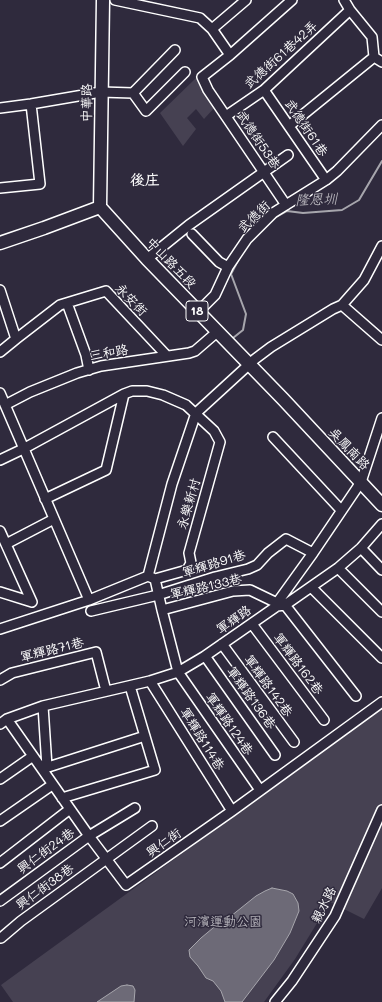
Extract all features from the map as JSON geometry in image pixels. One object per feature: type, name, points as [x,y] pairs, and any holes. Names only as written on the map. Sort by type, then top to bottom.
[{"type":"main road","name":"中華路","points":[[100,207],[103,0]]},
{"type":"main road","points":[[0,242],[44,228],[100,207]]},
{"type":"main road","name":"中山路五段","points":[[100,207],[147,259],[296,413]]},
{"type":"main road","name":"吳鳳南路","points":[[296,413],[382,504]]},
{"type":"street","points":[[115,0],[200,18],[212,28],[230,56],[292,0]]},
{"type":"street","points":[[212,28],[246,0]]},
{"type":"street","points":[[344,0],[350,10],[372,37],[374,57]]},
{"type":"street","name":"武德街61巷42弄","points":[[226,116],[264,90],[350,10]]},
{"type":"street","points":[[0,108],[101,92],[133,93],[175,50]]},
{"type":"street","name":"武德街53巷","points":[[230,56],[202,77],[208,90],[286,205]]},
{"type":"street","points":[[374,57],[382,62]]},
{"type":"street","points":[[290,126],[374,57]]},
{"type":"street","points":[[133,93],[146,111],[185,72]]},
{"type":"street","name":"武德街61巷","points":[[264,90],[326,180]]},
{"type":"street","points":[[0,187],[40,184],[31,104]]},
{"type":"street","name":"武德街","points":[[198,312],[216,295],[228,267],[247,239],[273,213],[326,180],[337,171],[382,125]]},
{"type":"street","points":[[147,259],[189,225],[288,155]]},
{"type":"street","points":[[192,234],[219,262],[228,267]]},
{"type":"street","points":[[382,246],[364,280],[342,305],[382,340]]},
{"type":"street","points":[[0,290],[16,339]]},
{"type":"street","name":"永安街","points":[[67,303],[106,290],[167,356]]},
{"type":"street","points":[[0,352],[60,305],[67,303],[86,355],[89,370]]},
{"type":"street","name":"永樂新村","points":[[152,578],[172,484],[196,413],[249,364],[271,347],[333,308],[342,305]]},
{"type":"street","name":"三和路","points":[[5,405],[30,392],[76,373],[195,351],[217,332]]},
{"type":"street","name":"永樂新村","points":[[0,460],[132,391],[147,391],[163,395],[186,405],[214,431],[220,442],[189,553],[191,563],[187,570],[152,578],[0,630]]},
{"type":"street","points":[[0,392],[23,449],[89,600]]},
{"type":"street","points":[[45,500],[106,470],[124,394]]},
{"type":"street","name":"軍輝路","points":[[3,722],[43,706],[150,681],[178,672],[205,656],[279,605],[361,482],[382,418]]},
{"type":"street","points":[[273,437],[341,510]]},
{"type":"street","points":[[6,544],[54,520]]},
{"type":"street","points":[[356,696],[279,605],[312,587],[338,568],[361,548],[382,524]]},
{"type":"street","points":[[0,531],[32,602],[0,592]]},
{"type":"street","name":"軍輝路91巷","points":[[91,611],[158,595],[215,577],[248,569],[257,564],[286,539],[313,553]]},
{"type":"street","points":[[361,548],[382,570]]},
{"type":"street","points":[[338,568],[382,612]]},
{"type":"street","points":[[152,578],[158,595],[178,672]]},
{"type":"street","points":[[312,587],[382,658]]},
{"type":"street","name":"軍輝路133巷","points":[[162,610],[233,591],[250,590],[279,605]]},
{"type":"street","name":"軍輝路162巷","points":[[252,624],[324,720]]},
{"type":"street","name":"軍輝路142巷","points":[[222,644],[294,742]]},
{"type":"street","name":"軍輝路71巷","points":[[0,680],[12,673],[96,652],[106,691]]},
{"type":"street","name":"軍輝路136巷","points":[[205,656],[275,755]]},
{"type":"street","name":"軍輝路124巷","points":[[178,672],[260,790]]},
{"type":"street","name":"軍輝路114巷","points":[[150,681],[232,811]]},
{"type":"street","points":[[62,798],[155,770],[130,686]]},
{"type":"street","name":"興仁街","points":[[3,722],[32,756],[45,768],[52,785],[126,885],[232,811],[382,702]]},
{"type":"street","points":[[43,706],[45,768],[145,736]]},
{"type":"street","points":[[0,779],[32,756]]},
{"type":"street","points":[[0,821],[52,785]]},
{"type":"street","name":"興仁街24巷","points":[[0,901],[89,836],[135,808]]},
{"type":"street","points":[[0,863],[70,809]]},
{"type":"street","name":"親水路","points":[[275,1002],[292,981],[335,916],[382,810]]},
{"type":"street","name":"興仁街38巷","points":[[1,938],[21,921],[152,826]]},
{"type":"green space","points":[[196,78],[216,106],[204,119],[196,109],[187,118],[196,129],[183,146],[160,113]]},
{"type":"green space","name":"河濱運動公園","points":[[382,704],[382,888],[364,919],[330,902],[295,959],[264,1002],[13,1002],[1,985],[253,802]]},
{"type":"shaded area","points":[[272,888],[287,891],[293,894],[298,903],[299,911],[290,933],[274,960],[242,1002],[225,1002],[221,991],[213,981],[206,978],[190,957],[189,950],[219,923],[231,916],[256,896]]},
{"type":"shaded area","points":[[121,986],[133,986],[135,990],[134,1002],[97,1002]]},
{"type":"waterway","name":"隆恩圳","points":[[271,220],[287,211],[303,213],[342,210],[359,200],[382,161]]},
{"type":"waterway","name":"隆恩圳","points":[[233,338],[243,330],[246,314],[231,274],[240,257]]},
{"type":"district","name":"後庄","points":[[145,180]]}]
